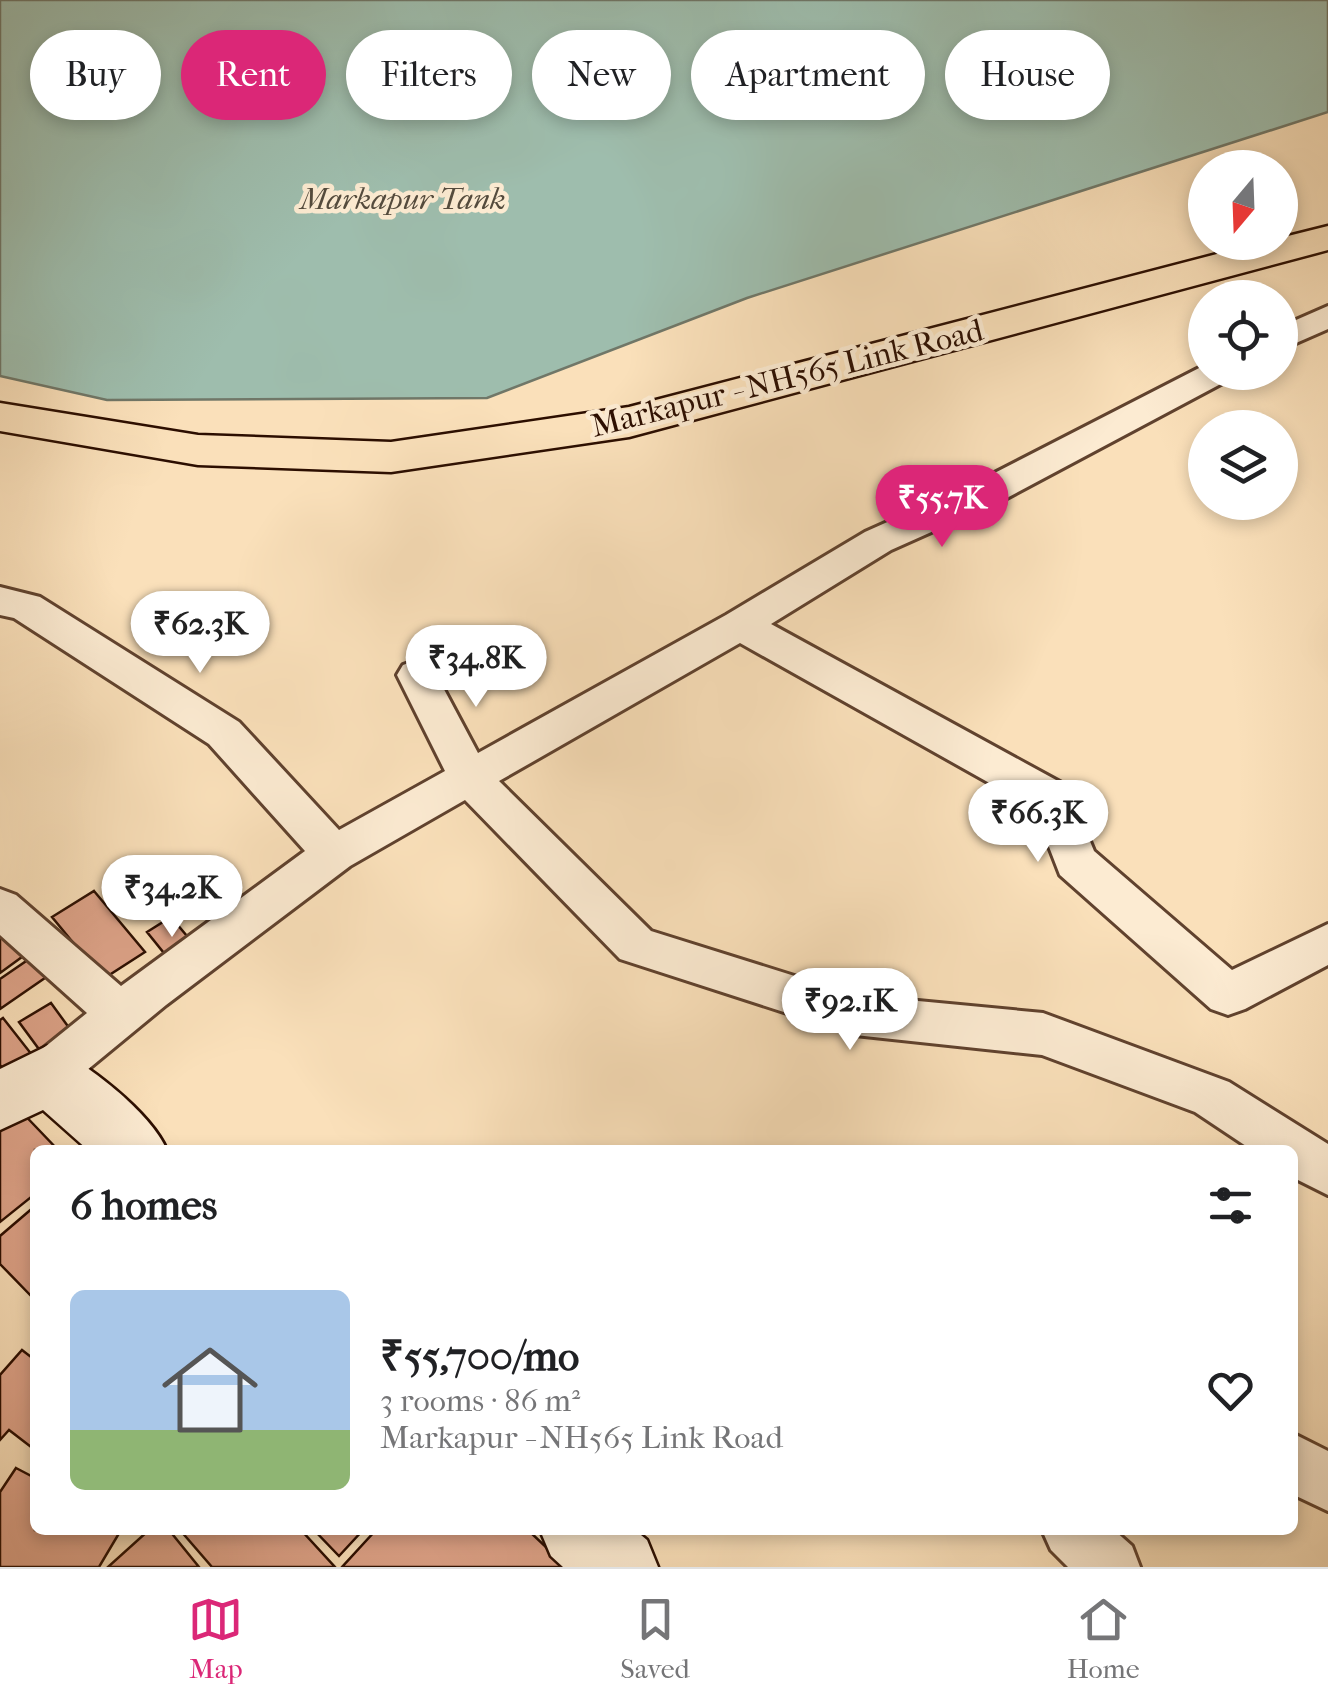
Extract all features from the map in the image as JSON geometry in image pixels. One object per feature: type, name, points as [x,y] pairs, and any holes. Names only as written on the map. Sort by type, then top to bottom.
[{"type":"main road","name":"Markapur - NH565 Link Road","points":[[0,416],[198,450],[391,457],[629,422],[1328,238]]},
{"type":"main road","points":[[24,1088],[127,1145]]},
{"type":"main road","points":[[584,1535],[620,1567]]},
{"type":"street","points":[[1298,331],[1328,316]]},
{"type":"street","points":[[24,1088],[334,854],[740,625],[878,541],[990,492],[1188,388]]},
{"type":"street","points":[[0,601],[26,607],[224,733],[334,854]]},
{"type":"street","points":[[740,625],[1052,798],[1076,862],[1228,994],[1328,943]]},
{"type":"street","points":[[417,675],[470,778],[636,945],[855,1016],[1044,1034],[1212,1097],[1286,1145]]},
{"type":"street","points":[[0,908],[120,1014]]},
{"type":"street","points":[[1298,1153],[1328,1172]]},
{"type":"street","points":[[1298,1465],[1328,1483]]},
{"type":"street","points":[[1077,1535],[1112,1567]]},
{"type":"water","name":"Markapur Tank","points":[[0,0],[1328,0],[1328,112],[1209,150],[1188,150],[1188,157],[747,298],[487,398],[107,400],[0,376]]},
{"type":"building","points":[[94,891],[145,952],[103,979],[52,917]]},
{"type":"building","points":[[171,917],[197,948],[172,963],[147,932]]},
{"type":"building","points":[[0,926],[26,954],[0,973]]},
{"type":"building","points":[[38,953],[55,971],[0,1009],[0,979]]},
{"type":"building","points":[[51,1003],[75,1036],[44,1056],[19,1022]]},
{"type":"building","points":[[3,1018],[47,1074],[11,1080],[0,1065]]},
{"type":"building","points":[[15,1105],[53,1145],[30,1145],[30,1198],[0,1222],[0,1117]]},
{"type":"building","points":[[30,1210],[30,1295],[0,1264],[0,1236]]},
{"type":"building","points":[[22,1350],[30,1356],[30,1446],[9,1430],[0,1440],[0,1375]]},
{"type":"building","points":[[16,1468],[30,1475],[30,1535],[118,1535],[99,1567],[0,1567],[0,1492]]},
{"type":"building","points":[[143,1535],[173,1535],[199,1567],[108,1567]]},
{"type":"building","points":[[184,1535],[306,1535],[335,1567],[212,1567]]},
{"type":"building","points":[[319,1535],[358,1535],[339,1556]]},
{"type":"building","points":[[371,1535],[533,1535],[567,1567],[342,1567]]}]
